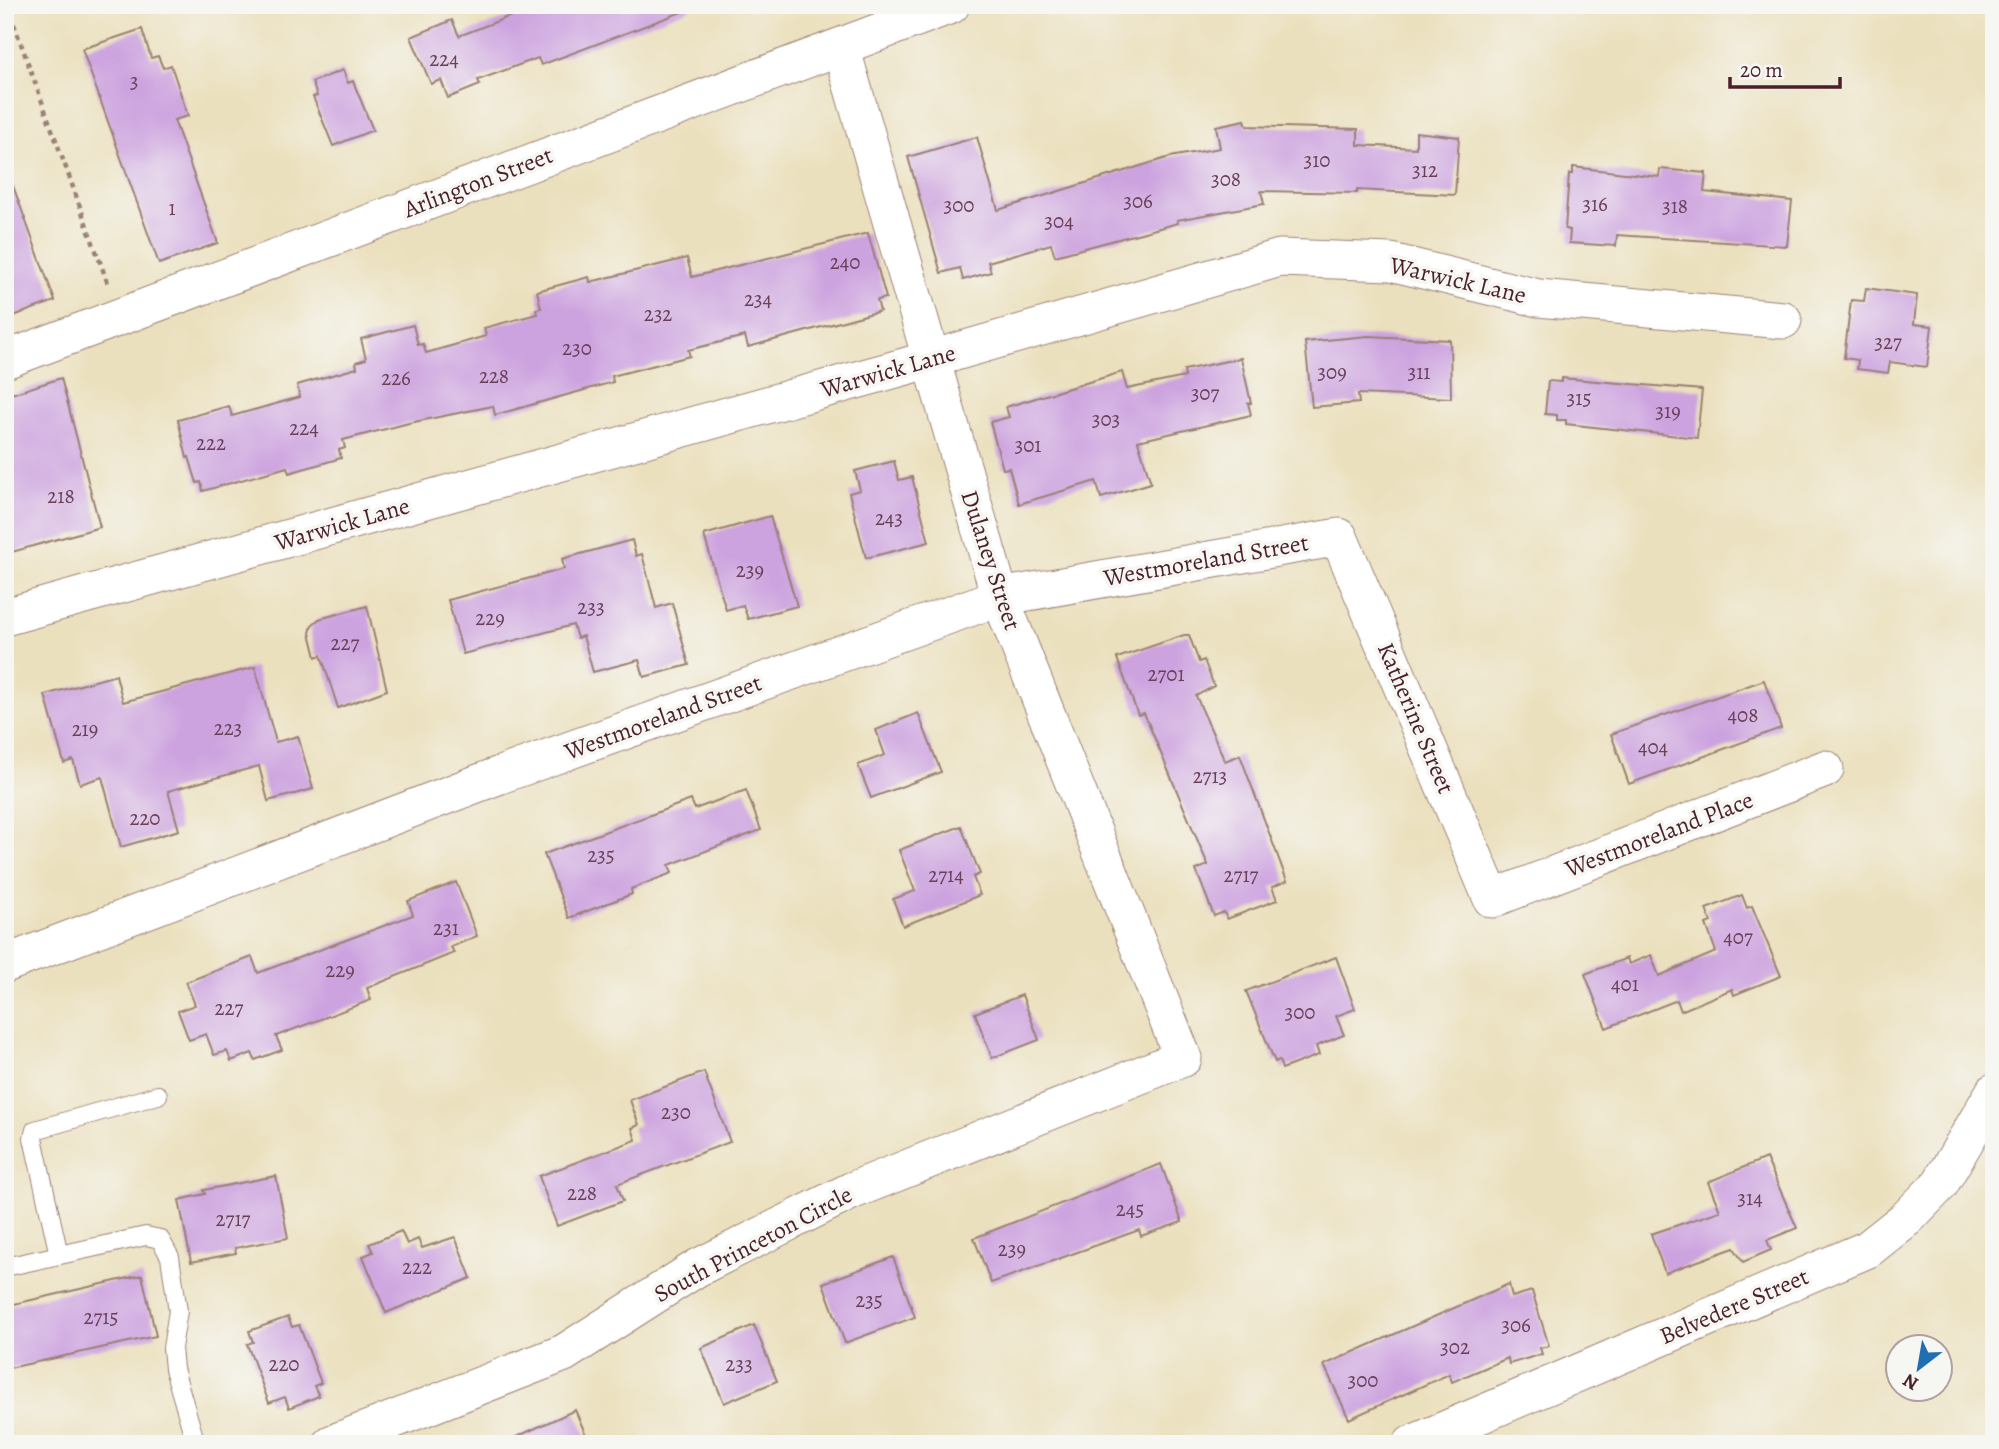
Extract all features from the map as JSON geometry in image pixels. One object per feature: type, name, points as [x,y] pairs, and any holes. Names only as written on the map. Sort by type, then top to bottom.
[{"type":"street","name":"Arlington Street","points":[[5,360],[841,47],[870,20],[951,5]]},
{"type":"street","name":"Dulaney Street","points":[[841,47],[1000,597],[1183,1058]]},
{"type":"street","name":"Warwick Lane","points":[[5,617],[930,359],[1280,258],[1391,262],[1538,298],[1783,320]]},
{"type":"street","name":"Westmoreland Street","points":[[5,964],[500,775],[1000,597],[1339,537]]},
{"type":"street","name":"Katherine Street","points":[[1339,537],[1492,899]]},
{"type":"street","name":"Westmoreland Place","points":[[1492,899],[1825,769]]},
{"type":"street","name":"South Princeton Circle","points":[[331,1444],[564,1353],[696,1268],[851,1191],[1183,1058]]},
{"type":"street","name":"Belvedere Street","points":[[1412,1444],[1868,1249],[1907,1218],[1940,1184],[1994,1092]]},
{"type":"lane","points":[[59,1255],[33,1138],[35,1130],[158,1095]]},
{"type":"lane","points":[[5,1267],[146,1236],[160,1239],[170,1257],[178,1311],[172,1348],[174,1369],[195,1444]]},
{"type":"path","points":[[7,5],[109,285]]},
{"type":"building","points":[[539,5],[689,5],[690,9],[541,65],[538,58],[478,80],[480,85],[448,98],[441,80],[431,84],[411,37],[452,20],[459,36]]},
{"type":"building","points":[[142,29],[151,58],[158,56],[163,68],[171,65],[188,116],[174,120],[218,243],[159,264],[82,49]]},
{"type":"building","points":[[343,70],[348,83],[353,81],[373,130],[333,146],[313,97],[317,96],[312,82]]},
{"type":"building","points":[[1245,120],[1247,126],[1358,129],[1358,145],[1416,148],[1416,132],[1459,137],[1455,195],[1357,190],[1357,193],[1261,191],[1264,204],[1177,220],[1178,223],[1055,256],[1051,244],[988,262],[991,272],[963,280],[960,268],[941,273],[908,157],[977,137],[998,210],[1170,157],[1220,148],[1216,126]]},
{"type":"building","points":[[1573,167],[1659,177],[1660,169],[1706,173],[1704,192],[1792,201],[1787,246],[1617,235],[1616,246],[1569,243],[1570,230],[1565,229],[1569,174],[1573,174]]},
{"type":"building","points":[[9,175],[55,301],[5,319],[5,176]]},
{"type":"building","points":[[868,233],[886,298],[877,300],[880,311],[748,347],[745,336],[688,350],[690,356],[612,376],[613,382],[495,415],[493,406],[343,440],[345,448],[339,450],[341,458],[289,473],[287,467],[203,491],[201,482],[197,483],[189,457],[187,458],[178,420],[229,406],[232,416],[300,397],[297,385],[357,368],[356,362],[366,359],[361,339],[413,325],[418,345],[423,344],[426,353],[486,336],[484,328],[537,314],[536,309],[541,308],[537,291],[589,277],[590,282],[687,258],[692,277]]},
{"type":"building","points":[[1866,288],[1917,295],[1914,324],[1932,326],[1927,367],[1890,362],[1888,373],[1857,369],[1858,360],[1844,358],[1851,300],[1864,301]]},
{"type":"building","points":[[1368,336],[1450,340],[1451,398],[1358,394],[1359,403],[1312,407],[1305,342]]},
{"type":"building","points":[[1241,358],[1251,415],[1138,441],[1151,483],[1101,498],[1096,481],[1019,504],[1009,468],[1003,469],[990,422],[1009,417],[1006,407],[1122,372],[1127,389],[1185,377],[1184,370]]},
{"type":"building","points":[[61,378],[100,527],[5,554],[5,396]]},
{"type":"building","points":[[1561,378],[1702,390],[1697,438],[1566,424],[1566,420],[1557,420],[1557,415],[1545,414],[1548,381],[1561,382]]},
{"type":"building","points":[[894,461],[899,480],[912,477],[929,542],[866,558],[849,493],[860,490],[855,471]]},
{"type":"building","points":[[770,516],[797,606],[748,619],[743,605],[726,610],[704,535]]},
{"type":"building","points":[[632,540],[636,556],[642,554],[656,608],[672,603],[689,665],[644,677],[639,660],[593,672],[583,636],[577,638],[573,625],[463,654],[448,600],[564,569],[562,559]]},
{"type":"building","points":[[367,606],[387,690],[338,708],[321,655],[316,657],[310,633],[312,625],[319,619]]},
{"type":"building","points":[[1189,635],[1199,662],[1204,660],[1214,686],[1196,696],[1225,761],[1240,755],[1287,881],[1272,887],[1277,900],[1227,919],[1224,912],[1214,916],[1196,870],[1208,865],[1144,713],[1138,715],[1117,658]]},
{"type":"building","points":[[255,667],[276,742],[298,736],[313,789],[268,801],[259,766],[168,791],[179,830],[121,847],[102,777],[80,784],[73,760],[64,763],[45,695],[116,675],[123,702]]},
{"type":"building","points":[[1764,680],[1781,728],[1629,784],[1611,734]]},
{"type":"building","points":[[918,713],[941,772],[871,798],[858,765],[885,755],[876,730]]},
{"type":"building","points":[[746,790],[761,830],[669,865],[672,873],[631,889],[632,894],[569,918],[544,854],[691,800],[695,809]]},
{"type":"building","points":[[961,826],[980,874],[973,877],[980,895],[903,926],[893,899],[915,891],[899,850]]},
{"type":"building","points":[[456,882],[477,936],[451,947],[454,953],[367,988],[371,1000],[276,1036],[282,1050],[255,1060],[252,1053],[231,1061],[227,1051],[214,1055],[206,1034],[189,1040],[178,1011],[195,1005],[186,982],[252,957],[258,973],[413,915],[408,901]]},
{"type":"building","points":[[1742,895],[1747,908],[1752,906],[1781,976],[1734,995],[1732,989],[1681,1011],[1677,1000],[1606,1028],[1585,974],[1627,958],[1629,964],[1651,955],[1659,976],[1716,952],[1706,924],[1711,922],[1706,909]]},
{"type":"building","points":[[1336,957],[1355,1009],[1336,1016],[1344,1035],[1316,1046],[1319,1055],[1282,1069],[1279,1060],[1275,1062],[1246,991]]},
{"type":"building","points":[[1022,995],[1039,1040],[992,1058],[975,1013]]},
{"type":"building","points":[[704,1072],[730,1142],[617,1184],[623,1201],[557,1226],[539,1176],[636,1140],[632,1128],[639,1125],[630,1100]]},
{"type":"building","points":[[1766,1158],[1797,1228],[1767,1240],[1771,1250],[1743,1262],[1734,1248],[1665,1273],[1651,1234],[1720,1211],[1708,1182]]},
{"type":"building","points":[[1161,1164],[1182,1222],[1141,1236],[1139,1230],[991,1283],[974,1238]]},
{"type":"building","points":[[276,1176],[288,1238],[235,1248],[236,1253],[191,1262],[179,1200],[205,1194],[204,1190]]},
{"type":"building","points":[[401,1231],[407,1244],[418,1239],[422,1248],[455,1237],[471,1278],[386,1313],[363,1256],[373,1252],[369,1244]]},
{"type":"building","points":[[893,1257],[915,1317],[845,1343],[823,1283]]},
{"type":"building","points":[[142,1275],[156,1336],[5,1369],[5,1306]]},
{"type":"building","points":[[1509,1284],[1512,1297],[1532,1291],[1549,1346],[1540,1348],[1542,1354],[1509,1364],[1508,1358],[1452,1382],[1449,1374],[1349,1419],[1324,1365]]},
{"type":"building","points":[[288,1317],[292,1327],[299,1325],[321,1383],[314,1386],[319,1396],[289,1408],[285,1397],[269,1403],[247,1344],[253,1342],[249,1331]]},
{"type":"building","points":[[754,1325],[777,1381],[724,1403],[701,1348]]},
{"type":"building","points":[[575,1410],[590,1444],[501,1444]]}]
